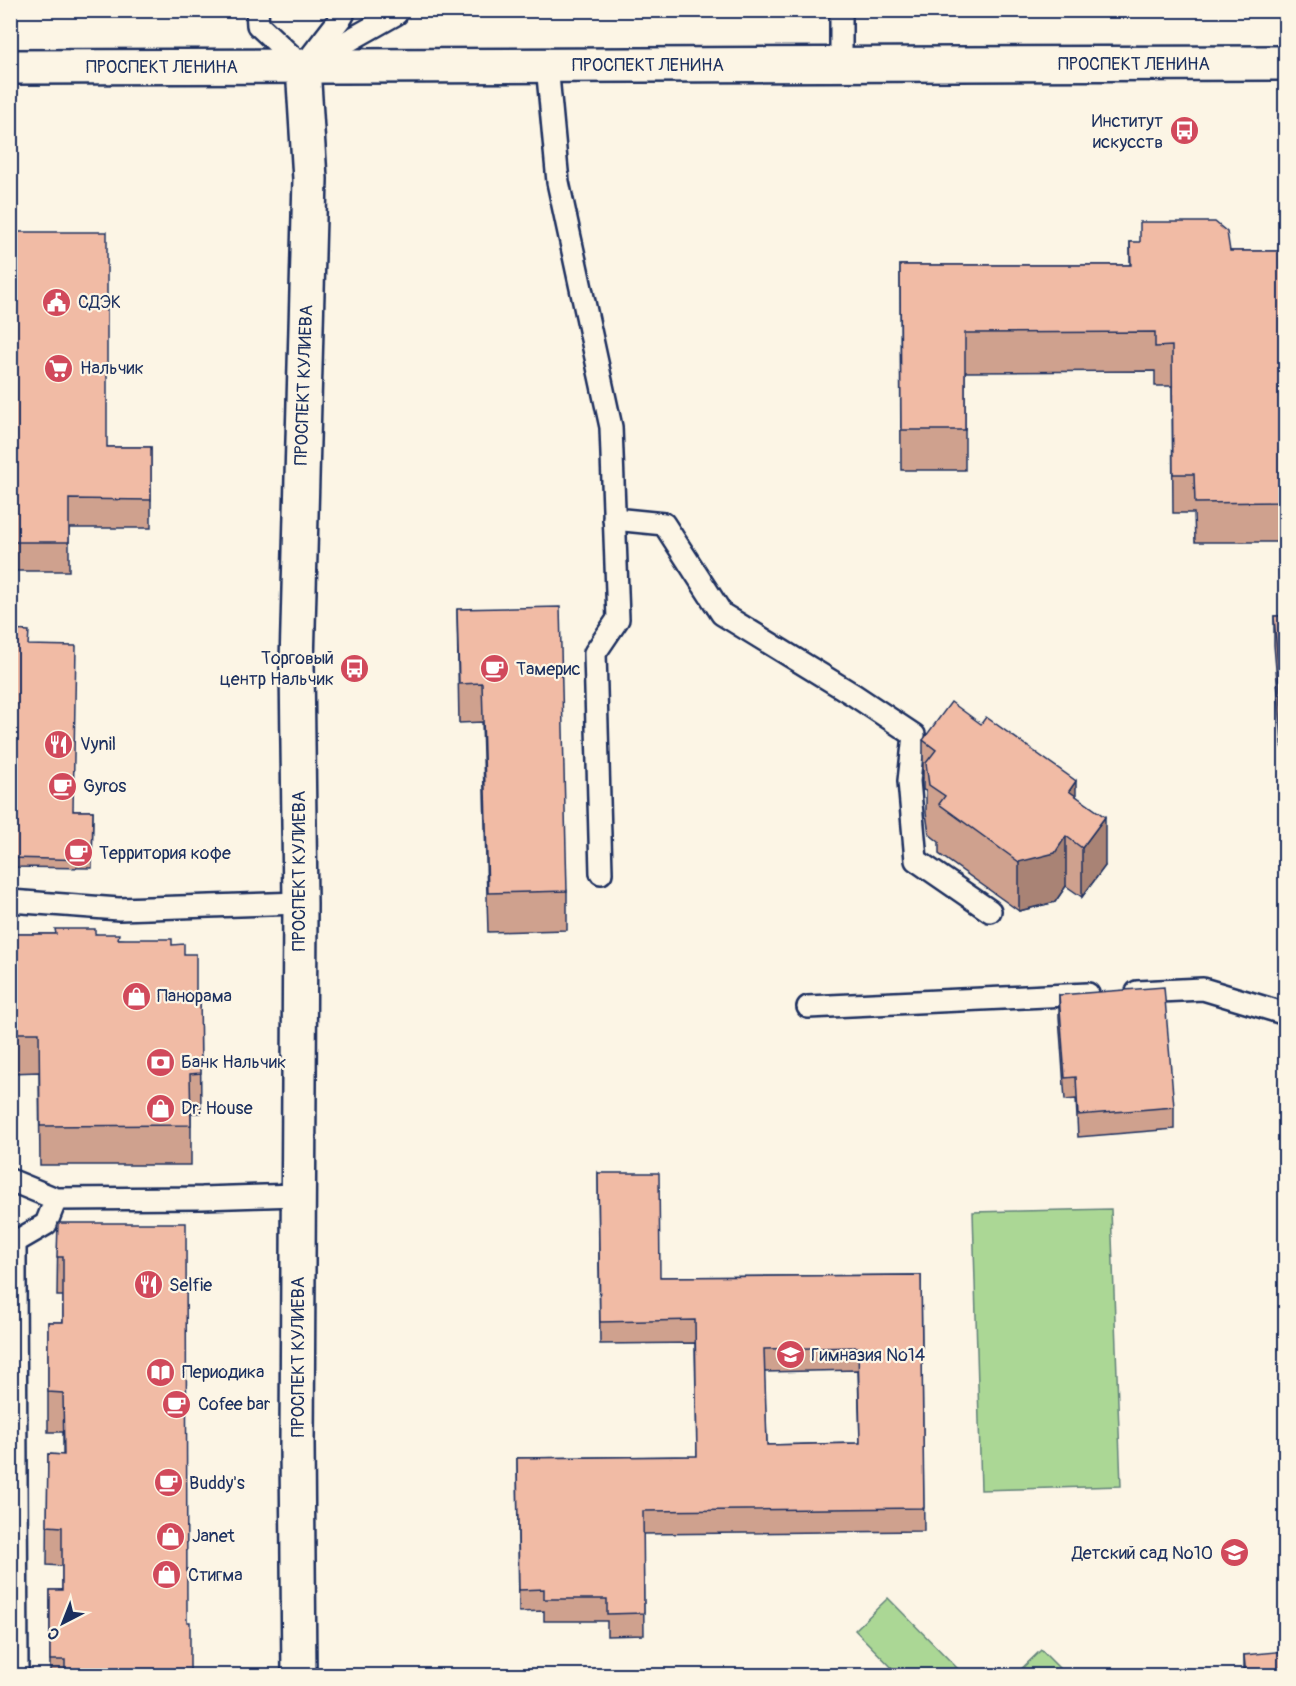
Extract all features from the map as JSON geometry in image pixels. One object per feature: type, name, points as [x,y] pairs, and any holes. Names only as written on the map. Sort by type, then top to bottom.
[{"type":"main road","name":"ПРОСПЕКТ ЛЕНИНА","points":[[10,67],[1286,63]]},
{"type":"main road","name":"ПРОСПЕКТ КУЛИЕВА","points":[[299,1676],[297,1434],[300,903],[297,653],[310,180],[303,67]]},
{"type":"lane","points":[[256,10],[258,25],[303,67]]},
{"type":"lane","points":[[303,67],[343,15],[343,10]]},
{"type":"lane","points":[[303,67],[396,14],[396,10]]},
{"type":"lane","points":[[841,10],[841,64]]},
{"type":"lane","points":[[547,65],[558,182],[610,427],[618,619],[595,652],[601,873]]},
{"type":"lane","points":[[614,519],[664,524],[722,614],[854,695],[914,735],[909,781],[916,860],[990,911]]},
{"type":"lane","points":[[10,902],[119,909],[300,903]]},
{"type":"lane","points":[[808,1006],[1203,989],[1286,1014]]},
{"type":"lane","points":[[10,1180],[56,1198],[202,1198],[299,1195]]},
{"type":"lane","points":[[17,1676],[13,1241],[46,1224],[56,1198]]},
{"type":"green space","points":[[1111,1209],[1121,1486],[981,1490],[973,1212]]},
{"type":"green space","points":[[888,1598],[964,1675],[899,1675],[855,1630]]},
{"type":"green space","points":[[1041,1650],[1066,1675],[1015,1675]]},
{"type":"building","points":[[1140,222],[1215,222],[1227,232],[1230,251],[1286,251],[1286,502],[1195,503],[1194,474],[1173,474],[1172,346],[1155,347],[1155,332],[965,333],[965,430],[901,430],[900,265],[1131,265],[1130,242],[1140,242]]},
{"type":"building","name":"Нальчик","points":[[10,232],[107,232],[107,447],[151,447],[151,500],[69,499],[69,542],[10,542]]},
{"type":"building","points":[[560,607],[567,891],[488,893],[482,683],[459,684],[457,609]]},
{"type":"building","points":[[1274,616],[1286,616],[1286,762]]},
{"type":"building","points":[[10,630],[29,631],[28,645],[76,646],[73,811],[93,811],[92,860],[10,858]]},
{"type":"building","points":[[951,702],[981,724],[986,717],[1076,781],[1069,791],[1105,817],[1082,848],[1066,836],[1055,853],[1019,862],[939,804],[945,796],[929,785],[926,763],[936,750],[923,740]]},
{"type":"building","points":[[55,929],[95,929],[95,934],[119,934],[118,939],[172,939],[172,945],[184,944],[184,954],[196,954],[196,993],[200,993],[201,1073],[190,1074],[191,1125],[40,1126],[39,1033],[10,1033],[10,934],[56,934]]},
{"type":"building","points":[[1164,987],[1174,1107],[1078,1115],[1076,1077],[1065,1078],[1059,995]]},
{"type":"building","points":[[598,1173],[659,1173],[660,1277],[921,1275],[924,1508],[643,1511],[644,1613],[607,1614],[607,1599],[544,1599],[544,1589],[519,1590],[517,1458],[697,1456],[695,1320],[600,1322]],"holes":[[[858,1347],[860,1443],[767,1445],[764,1349]]]},
{"type":"building","points":[[58,1223],[186,1223],[187,1622],[190,1622],[190,1676],[65,1676],[65,1660],[50,1660],[50,1590],[62,1590],[62,1527],[47,1526],[48,1454],[64,1455],[63,1393],[48,1392],[48,1322],[63,1322],[63,1257],[57,1257]]},
{"type":"building","points":[[1286,1651],[1286,1676],[1246,1676],[1244,1655]]},
{"type":"place","name":"Институт искусств","points":[[1184,131]]},
{"type":"place","name":"СДЭК","points":[[57,302]]},
{"type":"place","name":"Нальчик","points":[[59,368]]},
{"type":"place","name":"Торговый центр Нальчик","points":[[355,668]]},
{"type":"place","name":"Тамерис","points":[[495,669]]},
{"type":"place","name":"Vynil","points":[[59,744]]},
{"type":"place","name":"Gyros","points":[[62,786]]},
{"type":"place","name":"Территория кофе","points":[[78,853]]},
{"type":"place","name":"Панорама","points":[[136,996]]},
{"type":"place","name":"Банк Нальчик","points":[[160,1062]]},
{"type":"place","name":"Dr. House","points":[[160,1108]]},
{"type":"place","name":"Selfie","points":[[148,1285]]},
{"type":"place","name":"Гимназия №14","points":[[790,1355]]},
{"type":"place","name":"Периодика","points":[[161,1372]]},
{"type":"place","name":"Cofee bar","points":[[177,1404]]},
{"type":"place","name":"Buddy's","points":[[168,1483]]},
{"type":"place","name":"Janet","points":[[171,1536]]},
{"type":"place","name":"Детский сад №10","points":[[1234,1553]]},
{"type":"place","name":"Стигма","points":[[167,1575]]}]
